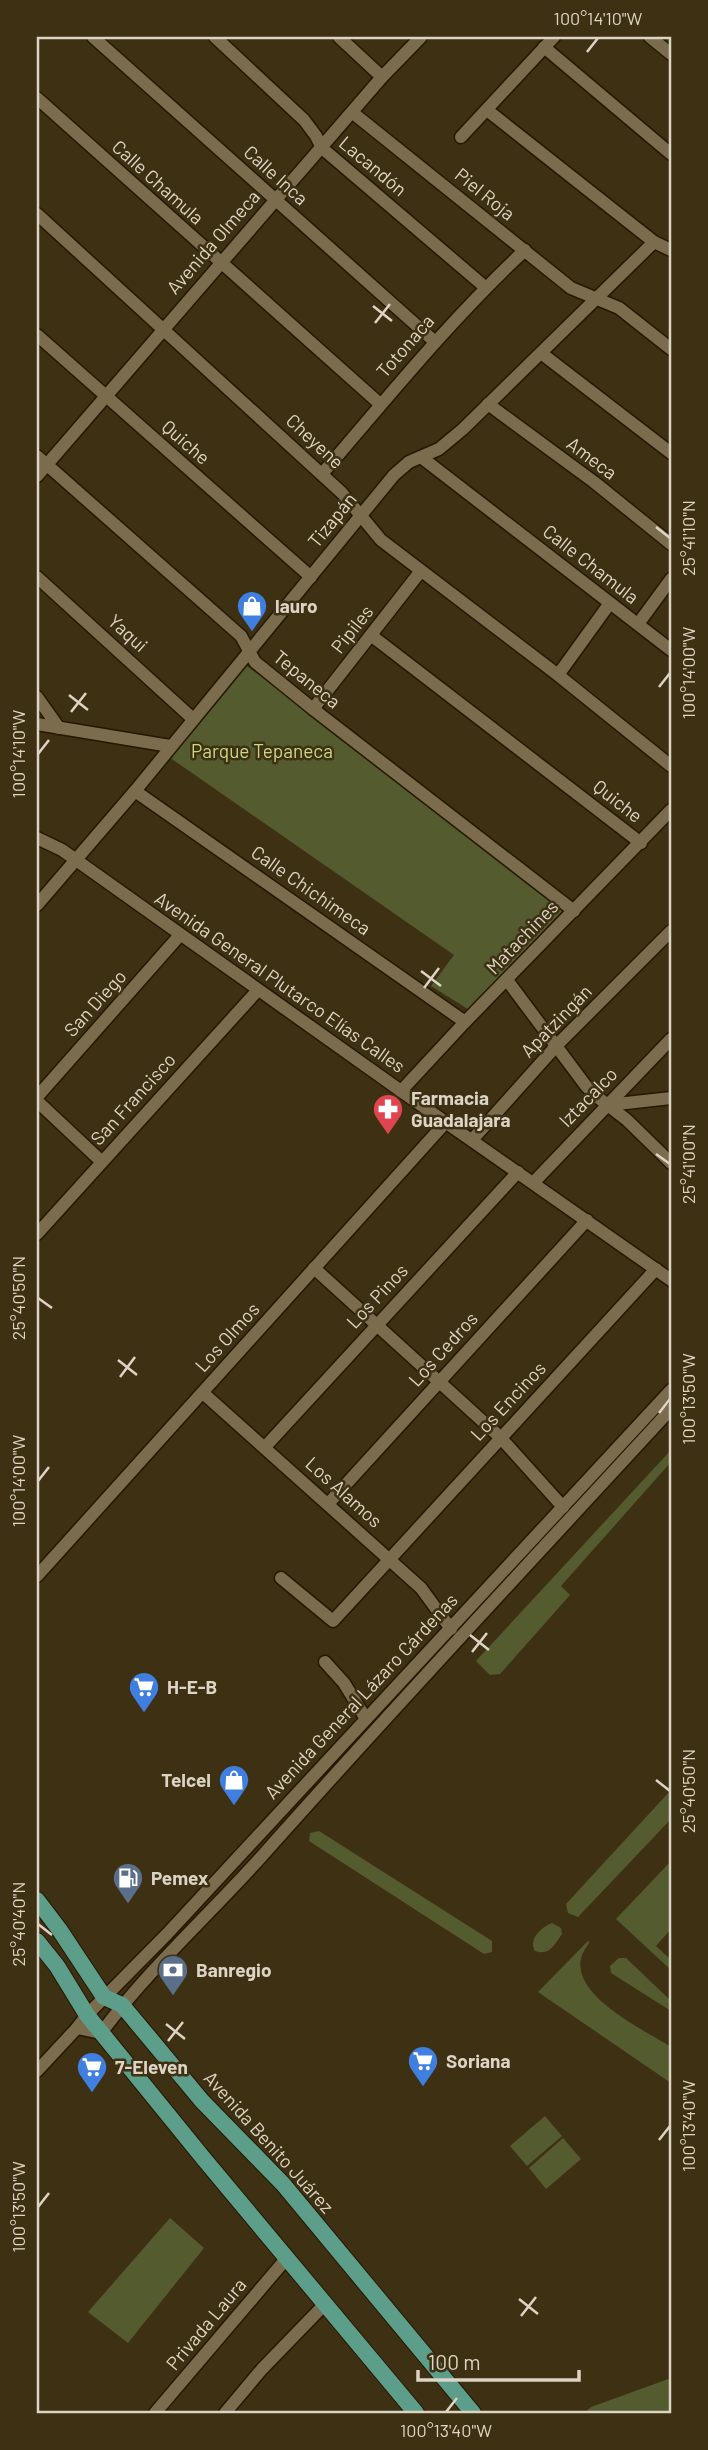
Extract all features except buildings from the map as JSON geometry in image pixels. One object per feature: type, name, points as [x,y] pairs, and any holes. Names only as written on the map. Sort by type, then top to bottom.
[{"type":"main road","points":[[37,1900],[104,1997]]},
{"type":"main road","points":[[37,1941],[57,1966],[82,2022],[101,2033],[416,2413]]},
{"type":"main road","name":"Avenida Benito Juárez","points":[[104,1997],[122,2005],[202,2101],[290,2193],[473,2413]]},
{"type":"street","name":"Calle Inca","points":[[93,37],[434,341]]},
{"type":"street","name":"Lacandón","points":[[215,37],[304,120],[322,148],[485,287]]},
{"type":"street","points":[[338,37],[382,77]]},
{"type":"street","name":"Avenida Olmeca","points":[[37,475],[41,461],[106,397],[382,77],[421,37]]},
{"type":"street","points":[[461,137],[554,37]]},
{"type":"street","points":[[650,37],[671,54]]},
{"type":"street","points":[[544,47],[671,154]]},
{"type":"street","name":"Calle Chamula","points":[[37,98],[380,404]]},
{"type":"street","points":[[487,110],[653,242],[671,250]]},
{"type":"street","name":"Piel Roja","points":[[353,113],[571,288],[618,308],[671,349]]},
{"type":"street","name":"Cheyene","points":[[37,214],[322,474],[350,501],[367,526],[381,540],[558,675],[671,766]]},
{"type":"street","name":"Tizapán","points":[[37,905],[400,469],[447,443],[653,242]]},
{"type":"street","name":"Totonaca","points":[[322,474],[434,341],[485,287],[525,250]]},
{"type":"street","name":"Quiche","points":[[37,335],[311,577]]},
{"type":"street","points":[[541,353],[671,453]]},
{"type":"street","name":"Ameca","points":[[488,404],[594,482],[671,544]]},
{"type":"street","name":"Calle Chamula","points":[[421,457],[671,650]]},
{"type":"street","name":"Tepaneca","points":[[41,461],[241,636],[255,662],[574,911]]},
{"type":"street","name":"Pipiles","points":[[313,709],[421,572]]},
{"type":"street","name":"Yaqui","points":[[37,577],[192,718]]},
{"type":"street","points":[[638,624],[671,579]]},
{"type":"street","points":[[558,675],[610,603]]},
{"type":"street","name":"Quiche","points":[[372,636],[641,843]]},
{"type":"street","points":[[37,697],[59,728]]},
{"type":"street","points":[[37,724],[170,746]]},
{"type":"street","name":"Calle Chichimeca","points":[[135,790],[465,1022]]},
{"type":"street","name":"Matachines","points":[[401,1091],[671,810]]},
{"type":"street","name":"Avenida General Plutarco Elías Calles","points":[[37,838],[53,844],[75,859],[671,1280]]},
{"type":"street","name":"Apatzingán","points":[[472,1140],[557,1045],[671,930]]},
{"type":"street","name":"San Diego","points":[[37,1099],[180,935]]},
{"type":"street","points":[[507,980],[586,1086],[627,1120],[671,1163]]},
{"type":"street","name":"San Francisco","points":[[37,1234],[258,989]]},
{"type":"street","name":"Iztacalco","points":[[534,1182],[671,1039]]},
{"type":"street","points":[[608,1105],[671,1098]]},
{"type":"street","points":[[37,1099],[102,1162]]},
{"type":"street","name":"Los Olmos","points":[[37,1576],[446,1122]]},
{"type":"street","name":"Los Pinos","points":[[265,1447],[518,1172]]},
{"type":"street","name":"Los Cedros","points":[[328,1504],[587,1220]]},
{"type":"street","points":[[314,1268],[500,1437],[562,1507]]},
{"type":"street","name":"Los Encinos","points":[[281,1578],[333,1620],[656,1269]]},
{"type":"street","name":"Avenida General Lázaro Cárdenas","points":[[37,2071],[671,1390]]},
{"type":"street","name":"Los Alamos","points":[[203,1393],[421,1588],[451,1629]]},
{"type":"street","name":"Avenida General Lázaro Cárdenas","points":[[101,2033],[122,2005],[219,1903],[323,1786],[671,1409]]},
{"type":"street","points":[[640,1443],[671,1420]]},
{"type":"street","points":[[325,1662],[344,1683],[366,1719]]},
{"type":"street","points":[[323,1786],[348,1747],[349,1738],[343,1744]]},
{"type":"street","name":"Privada Laura","points":[[155,2413],[286,2259]]},
{"type":"street","points":[[225,2413],[262,2369],[324,2305]]},
{"type":"green space","name":"Parque Tepaneca","points":[[243,663],[565,908],[471,1011],[431,986],[454,955],[169,757]]},
{"type":"green space","points":[[671,1450],[671,1462],[561,1586],[570,1595],[500,1674],[490,1675],[476,1661]]},
{"type":"green space","points":[[671,1790],[671,1819],[578,1917],[568,1913],[566,1904]]},
{"type":"green space","points":[[319,1831],[492,1941],[492,1952],[484,1954],[309,1841],[310,1833]]},
{"type":"green space","points":[[671,1861],[671,1929],[656,1946],[671,1960],[671,1970],[616,1919]]},
{"type":"green space","points":[[552,1923],[561,1928],[562,1934],[548,1951],[535,1951],[534,1938]]},
{"type":"green space","points":[[590,1941],[582,1955],[581,1970],[586,1984],[612,2010],[671,2047],[671,2083],[538,1992]]},
{"type":"green space","points":[[619,1958],[626,1958],[671,2001],[671,2011],[611,1973],[610,1966]]},
{"type":"green space","points":[[545,2116],[562,2136],[527,2166],[510,2146]]},
{"type":"green space","points":[[563,2138],[581,2159],[546,2189],[529,2168]]},
{"type":"green space","points":[[170,2218],[204,2248],[128,2343],[88,2312]]},
{"type":"green space","points":[[671,2378],[671,2413],[584,2413],[591,2407]]},
{"type":"place","name":"lauro","points":[[252,633]]},
{"type":"place","name":"Farmacia Guadalajara","points":[[388,1136]]},
{"type":"place","name":"H-E-B","points":[[144,1714]]},
{"type":"place","name":"Telcel","points":[[234,1807]]},
{"type":"place","name":"Pemex","points":[[128,1905]]},
{"type":"place","name":"Banregio","points":[[173,1997]]},
{"type":"place","name":"Soriana","points":[[423,2088]]},
{"type":"place","name":"7-Eleven","points":[[92,2094]]}]
